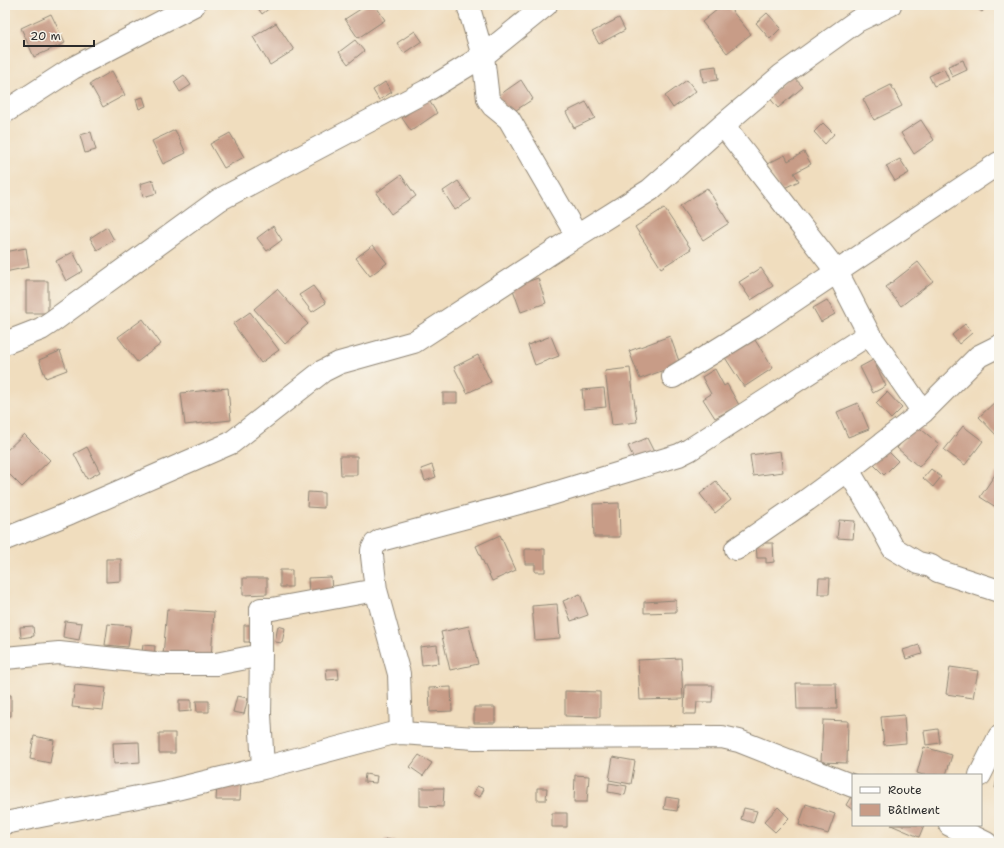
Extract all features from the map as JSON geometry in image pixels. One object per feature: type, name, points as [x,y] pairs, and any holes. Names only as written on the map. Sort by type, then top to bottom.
[{"type":"street","points":[[5,112],[73,68],[194,5]]},
{"type":"street","points":[[468,5],[482,56],[488,99],[493,106],[509,119],[577,236]]},
{"type":"street","points":[[5,343],[41,329],[53,321],[219,200],[426,91],[482,56],[546,5]]},
{"type":"street","points":[[5,539],[232,442],[327,368],[339,363],[414,342],[650,190],[782,75],[857,21],[890,5]]},
{"type":"street","points":[[723,125],[837,272],[869,334],[922,412]]},
{"type":"street","points":[[673,377],[756,326],[999,163]]},
{"type":"street","points":[[401,733],[399,674],[376,590],[372,550],[375,544],[382,540],[545,496],[689,450],[869,334]]},
{"type":"street","points":[[736,549],[848,470],[922,412],[979,356],[999,346]]},
{"type":"street","points":[[848,470],[893,548],[918,563],[931,566],[938,572],[999,591]]},
{"type":"street","points":[[263,768],[260,714],[261,609],[272,609],[376,590]]},
{"type":"street","points":[[5,658],[59,653],[163,664],[216,664],[261,655]]},
{"type":"street","points":[[5,823],[168,791],[263,768],[390,734],[401,733],[475,738],[722,737],[740,741],[852,786]]},
{"type":"street","points":[[980,774],[999,737]]},
{"type":"street","points":[[955,826],[986,843]]},
{"type":"building","points":[[256,5],[269,5],[271,7],[262,14]]},
{"type":"building","points":[[367,5],[375,5],[385,20],[358,38],[345,19]]},
{"type":"building","points":[[723,5],[727,5],[751,34],[727,53],[702,22]]},
{"type":"building","points":[[973,5],[988,5],[982,12]]},
{"type":"building","points":[[767,13],[781,28],[770,39],[756,23]]},
{"type":"building","points":[[51,14],[65,43],[34,57],[21,28]]},
{"type":"building","points":[[619,18],[625,30],[599,44],[592,32]]},
{"type":"building","points":[[276,23],[294,50],[270,65],[253,37]]},
{"type":"building","points":[[415,31],[422,41],[404,53],[397,43]]},
{"type":"building","points":[[355,40],[364,51],[348,64],[339,52]]},
{"type":"building","points":[[963,60],[967,70],[952,77],[948,66]]},
{"type":"building","points":[[716,66],[718,80],[703,82],[701,68]]},
{"type":"building","points":[[944,69],[949,80],[934,86],[929,76]]},
{"type":"building","points":[[112,71],[125,95],[103,107],[90,84]]},
{"type":"building","points":[[184,75],[191,85],[180,92],[174,82]]},
{"type":"building","points":[[792,75],[803,87],[778,108],[768,96]]},
{"type":"building","points":[[521,80],[533,99],[510,114],[498,96]]},
{"type":"building","points":[[687,80],[696,91],[673,108],[665,96]]},
{"type":"building","points":[[385,82],[392,92],[379,100],[373,90]]},
{"type":"building","points":[[891,85],[902,106],[874,120],[863,99]]},
{"type":"building","points":[[143,97],[146,106],[139,109],[136,99]]},
{"type":"building","points":[[428,99],[437,113],[411,131],[402,118]]},
{"type":"building","points":[[586,102],[595,118],[574,128],[566,112]]},
{"type":"building","points":[[921,120],[934,140],[914,154],[901,133]]},
{"type":"building","points":[[823,123],[834,134],[825,144],[814,132]]},
{"type":"building","points":[[175,130],[186,153],[163,164],[152,141]]},
{"type":"building","points":[[91,132],[96,150],[85,153],[80,135]]},
{"type":"building","points":[[230,133],[244,157],[224,168],[210,144]]},
{"type":"building","points":[[804,152],[811,164],[794,173],[799,181],[780,190],[767,164],[785,155],[788,161]]},
{"type":"building","points":[[900,159],[909,173],[895,181],[886,166]]},
{"type":"building","points":[[401,175],[416,196],[391,214],[376,193]]},
{"type":"building","points":[[153,180],[157,193],[143,197],[140,184]]},
{"type":"building","points":[[458,181],[471,200],[455,210],[443,191]]},
{"type":"building","points":[[707,188],[729,223],[703,240],[680,206]]},
{"type":"building","points":[[664,208],[691,249],[661,268],[635,227]]},
{"type":"building","points":[[273,226],[282,240],[267,251],[257,238]]},
{"type":"building","points":[[107,227],[114,240],[97,250],[90,238]]},
{"type":"building","points":[[373,245],[387,263],[370,276],[356,258]]},
{"type":"building","points":[[26,248],[29,267],[5,272],[5,252]]},
{"type":"building","points":[[73,252],[83,271],[66,281],[56,261]]},
{"type":"building","points":[[918,262],[933,281],[901,306],[886,287]]},
{"type":"building","points":[[761,268],[773,286],[751,300],[739,282]]},
{"type":"building","points":[[538,278],[546,303],[521,312],[512,287]]},
{"type":"building","points":[[26,281],[48,281],[48,313],[26,313]]},
{"type":"building","points":[[313,286],[326,303],[312,312],[299,295]]},
{"type":"building","points":[[277,289],[308,324],[285,344],[254,309]]},
{"type":"building","points":[[827,300],[835,314],[821,322],[813,308]]},
{"type":"building","points":[[250,312],[279,350],[261,363],[233,324]]},
{"type":"building","points":[[143,319],[161,344],[137,362],[118,337]]},
{"type":"building","points":[[965,324],[972,333],[959,344],[952,335]]},
{"type":"building","points":[[551,336],[559,356],[535,365],[528,345]]},
{"type":"building","points":[[670,336],[680,364],[640,379],[629,351]]},
{"type":"building","points":[[753,337],[773,368],[744,387],[724,356]]},
{"type":"building","points":[[60,351],[67,370],[46,378],[39,360]]},
{"type":"building","points":[[478,355],[491,382],[467,393],[454,367]]},
{"type":"building","points":[[873,360],[886,386],[873,393],[860,367]]},
{"type":"building","points":[[630,368],[637,422],[612,425],[605,371]]},
{"type":"building","points":[[715,369],[724,386],[727,384],[739,405],[715,418],[703,399],[711,394],[702,377]]},
{"type":"building","points":[[228,388],[231,420],[185,425],[181,393]]},
{"type":"building","points":[[604,388],[606,407],[584,409],[582,390]]},
{"type":"building","points":[[887,392],[902,408],[891,419],[876,403]]},
{"type":"building","points":[[443,393],[457,393],[457,403],[443,403]]},
{"type":"building","points":[[999,398],[999,437],[998,437],[979,417]]},
{"type":"building","points":[[858,403],[869,429],[848,437],[837,412]]},
{"type":"building","points":[[916,425],[939,444],[919,467],[897,448]]},
{"type":"building","points":[[963,426],[983,441],[965,465],[944,450]]},
{"type":"building","points":[[24,434],[50,460],[22,487],[5,470],[5,452]]},
{"type":"building","points":[[647,438],[654,452],[635,461],[628,446]]},
{"type":"building","points":[[87,447],[100,472],[87,479],[74,454]]},
{"type":"building","points":[[886,449],[898,461],[884,475],[872,463]]},
{"type":"building","points":[[780,451],[783,472],[753,476],[750,455]]},
{"type":"building","points":[[340,456],[357,456],[357,475],[341,475]]},
{"type":"building","points":[[432,465],[436,477],[425,481],[421,469]]},
{"type":"building","points":[[931,469],[941,477],[933,487],[923,478]]},
{"type":"building","points":[[996,473],[999,475],[999,509],[980,497]]},
{"type":"building","points":[[716,481],[731,500],[715,513],[700,494]]},
{"type":"building","points":[[308,492],[324,493],[324,508],[307,507]]},
{"type":"building","points":[[619,503],[620,537],[594,537],[593,504]]},
{"type":"building","points":[[839,520],[855,521],[853,539],[837,538]]},
{"type":"building","points":[[500,535],[516,570],[492,581],[476,546]]},
{"type":"building","points":[[756,543],[773,543],[774,562],[766,563],[766,558],[757,558]]},
{"type":"building","points":[[525,549],[545,549],[545,572],[535,572],[535,564],[525,564]]},
{"type":"building","points":[[106,559],[121,559],[121,581],[106,582]]},
{"type":"building","points":[[280,570],[292,570],[292,587],[280,587]]},
{"type":"building","points":[[331,577],[332,591],[309,592],[308,578]]},
{"type":"building","points":[[243,578],[267,578],[267,594],[243,595]]},
{"type":"building","points":[[819,578],[830,578],[829,594],[818,594]]},
{"type":"building","points":[[580,594],[588,615],[571,621],[563,601]]},
{"type":"building","points":[[676,600],[676,612],[644,613],[644,602]]},
{"type":"building","points":[[557,604],[560,638],[535,640],[532,606]]},
{"type":"building","points":[[167,609],[214,612],[211,659],[163,656]]},
{"type":"building","points":[[65,621],[82,623],[79,640],[63,637]]},
{"type":"building","points":[[108,624],[131,626],[128,647],[105,645]]},
{"type":"building","points":[[244,625],[254,625],[254,642],[244,642]]},
{"type":"building","points":[[33,626],[34,636],[21,638],[20,627]]},
{"type":"building","points":[[278,626],[285,628],[282,643],[275,642]]},
{"type":"building","points":[[469,626],[478,664],[450,670],[441,632]]},
{"type":"building","points":[[143,645],[155,646],[154,660],[141,659]]},
{"type":"building","points":[[437,645],[439,663],[422,665],[420,647]]},
{"type":"building","points":[[919,645],[922,654],[906,659],[903,650]]},
{"type":"building","points":[[681,658],[683,699],[640,700],[638,660]]},
{"type":"building","points":[[950,667],[978,671],[973,698],[946,694]]},
{"type":"building","points":[[326,669],[338,669],[339,679],[327,680]]},
{"type":"building","points":[[796,683],[836,683],[837,709],[797,709]]},
{"type":"building","points":[[75,685],[106,688],[103,710],[72,707]]},
{"type":"building","points":[[685,685],[713,685],[712,702],[697,702],[696,714],[684,714]]},
{"type":"building","points":[[451,687],[452,711],[430,712],[429,688]]},
{"type":"building","points":[[565,691],[600,692],[600,717],[565,716]]},
{"type":"building","points":[[5,695],[11,695],[11,716],[5,716]]},
{"type":"building","points":[[237,696],[248,698],[244,714],[233,712]]},
{"type":"building","points":[[179,700],[191,700],[191,711],[179,712]]},
{"type":"building","points":[[196,701],[209,701],[209,712],[197,712]]},
{"type":"building","points":[[474,707],[495,707],[495,723],[474,723]]},
{"type":"building","points":[[904,715],[906,743],[884,745],[881,717]]},
{"type":"building","points":[[823,720],[848,721],[847,763],[821,762]]},
{"type":"building","points":[[938,729],[940,743],[926,745],[924,731]]},
{"type":"building","points":[[159,733],[175,733],[175,753],[159,753]]},
{"type":"building","points":[[34,736],[54,740],[50,763],[30,759]]},
{"type":"building","points":[[139,742],[140,762],[114,764],[113,743]]},
{"type":"building","points":[[924,747],[952,755],[946,774],[917,773]]},
{"type":"building","points":[[419,755],[432,763],[423,776],[410,767]]},
{"type":"building","points":[[613,757],[635,761],[631,784],[609,780]]},
{"type":"building","points":[[365,774],[377,776],[376,783],[364,782]]},
{"type":"building","points":[[999,774],[999,789],[995,788]]},
{"type":"building","points":[[575,775],[589,776],[587,802],[574,802]]},
{"type":"building","points":[[609,783],[627,786],[625,795],[608,792]]},
{"type":"building","points":[[217,785],[241,785],[240,800],[216,800]]},
{"type":"building","points":[[477,786],[484,789],[480,797],[473,794]]},
{"type":"building","points":[[420,788],[444,788],[443,807],[420,806]]},
{"type":"building","points":[[537,788],[547,788],[546,800],[537,800]]},
{"type":"building","points":[[852,795],[852,809],[846,805]]},
{"type":"building","points":[[666,797],[679,799],[677,811],[664,809]]},
{"type":"building","points":[[806,804],[835,814],[828,834],[799,825]]},
{"type":"building","points":[[778,807],[789,818],[775,832],[764,822]]},
{"type":"building","points":[[744,808],[757,811],[753,823],[741,819]]},
{"type":"building","points":[[552,813],[567,813],[567,827],[552,827]]},
{"type":"building","points":[[893,826],[924,826],[919,837]]},
{"type":"building","points":[[385,839],[395,841],[395,843],[384,843]]}]
